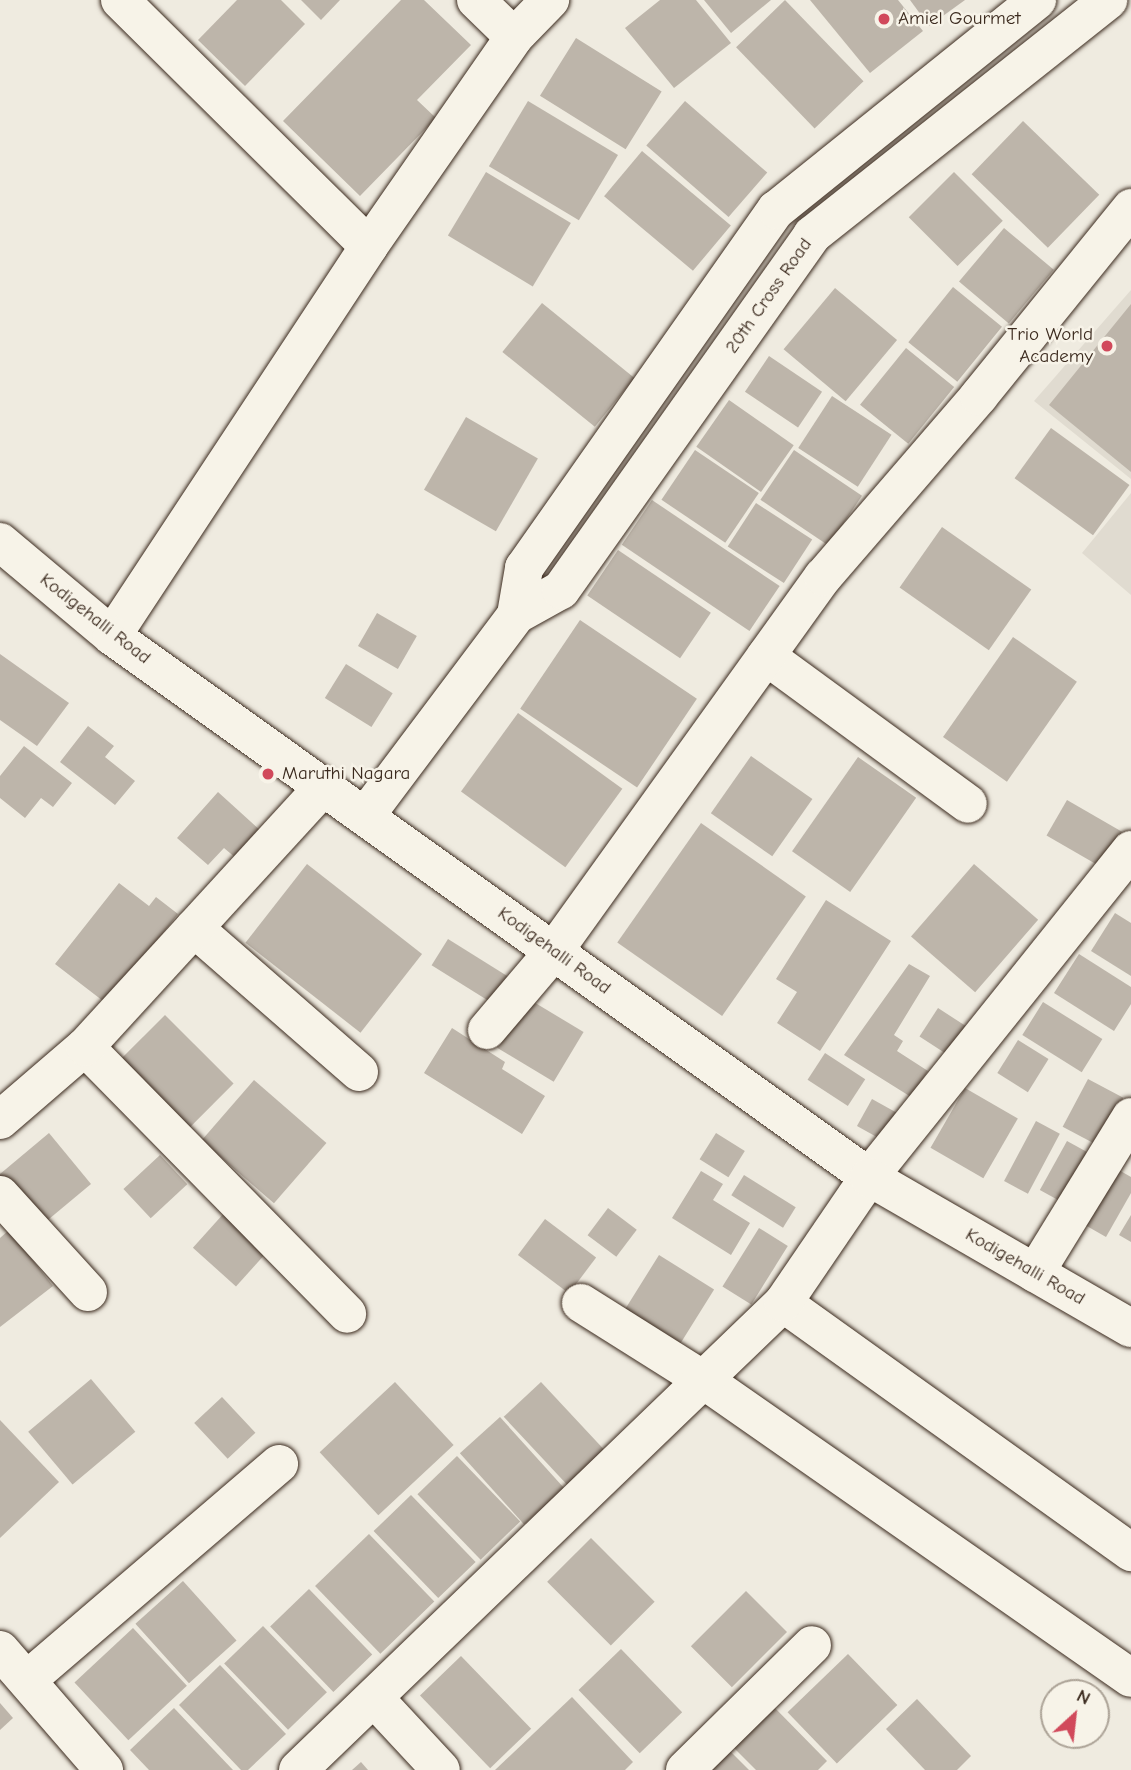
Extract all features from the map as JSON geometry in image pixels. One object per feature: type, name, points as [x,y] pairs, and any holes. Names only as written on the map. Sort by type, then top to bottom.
[{"type":"street","points":[[120,0],[369,246]]},
{"type":"street","points":[[476,0],[514,37]]},
{"type":"street","points":[[112,636],[369,246],[514,37],[550,0]]},
{"type":"street","name":"20th Cross Road","points":[[516,615],[524,568],[776,210],[1037,0]]},
{"type":"street","name":"20th Cross Road","points":[[366,815],[516,615],[561,590],[812,234],[1108,0]]},
{"type":"street","points":[[487,1030],[554,951],[823,577],[979,396],[1131,208]]},
{"type":"street","name":"Kodigehalli Road","points":[[0,542],[112,636],[869,1177],[1131,1328]]},
{"type":"street","points":[[766,656],[968,804]]},
{"type":"street","points":[[0,1120],[85,1047],[323,787]]},
{"type":"street","points":[[298,1770],[783,1303],[869,1177],[1131,850]]},
{"type":"street","points":[[194,928],[359,1072]]},
{"type":"street","points":[[85,1047],[347,1314]]},
{"type":"street","points":[[1035,1273],[1131,1117]]},
{"type":"street","points":[[0,1195],[88,1292]]},
{"type":"street","points":[[581,1303],[705,1381],[1131,1678]]},
{"type":"street","points":[[783,1303],[1131,1552]]},
{"type":"street","points":[[27,1680],[279,1464]]},
{"type":"street","points":[[685,1770],[812,1645]]},
{"type":"street","points":[[0,1650],[104,1770]]},
{"type":"street","points":[[374,1698],[441,1770]]},
{"type":"shaded area","name":"Trio World Academy","points":[[1131,290],[1131,479],[1034,401]]},
{"type":"shaded area","points":[[1131,493],[1131,595],[1082,553]]},
{"type":"building","points":[[237,0],[281,0],[305,24],[245,86],[198,40]]},
{"type":"building","points":[[301,0],[340,0],[321,20]]},
{"type":"building","points":[[401,0],[424,0],[471,45],[417,100],[436,118],[360,196],[283,121]]},
{"type":"building","points":[[660,0],[696,0],[731,43],[674,88],[625,28]]},
{"type":"building","points":[[704,0],[771,0],[731,33]]},
{"type":"building","points":[[785,0],[863,81],[815,129],[736,47]]},
{"type":"building","points":[[810,0],[898,0],[923,31],[870,73]]},
{"type":"building","points":[[910,0],[965,0],[929,26]]},
{"type":"building","points":[[576,38],[662,92],[626,149],[540,96]]},
{"type":"building","points":[[528,101],[618,155],[579,220],[489,166]]},
{"type":"building","points":[[685,101],[767,173],[729,217],[646,146]]},
{"type":"building","points":[[1023,121],[1099,195],[1048,248],[972,174]]},
{"type":"building","points":[[642,151],[731,226],[693,271],[604,196]]},
{"type":"building","points":[[486,172],[571,223],[533,286],[448,235]]},
{"type":"building","points":[[954,172],[1003,221],[958,266],[909,217]]},
{"type":"building","points":[[1004,228],[1054,270],[1009,323],[959,282]]},
{"type":"building","points":[[953,287],[1002,327],[957,382],[908,342]]},
{"type":"building","points":[[835,288],[897,340],[846,401],[784,349]]},
{"type":"building","points":[[542,303],[634,378],[595,427],[502,352]]},
{"type":"building","name":"Trio World Academy","points":[[1131,304],[1131,472],[1049,405]]},
{"type":"building","points":[[906,348],[954,387],[908,444],[860,405]]},
{"type":"building","points":[[769,356],[822,392],[798,427],[745,392]]},
{"type":"building","points":[[832,396],[892,435],[858,487],[798,448]]},
{"type":"building","points":[[729,400],[794,445],[761,492],[696,447]]},
{"type":"building","points":[[466,417],[538,458],[496,531],[424,490]]},
{"type":"building","points":[[1051,428],[1129,485],[1093,535],[1015,478]]},
{"type":"building","points":[[695,450],[759,493],[725,543],[661,500]]},
{"type":"building","points":[[794,450],[862,496],[828,546],[760,500]]},
{"type":"building","points":[[652,500],[780,586],[749,631],[622,545]]},
{"type":"building","points":[[756,503],[812,539],[784,583],[728,547]]},
{"type":"building","points":[[942,527],[1031,590],[989,650],[900,588]]},
{"type":"building","points":[[618,550],[711,613],[680,658],[587,596]]},
{"type":"building","points":[[377,613],[417,636],[398,669],[358,646]]},
{"type":"building","points":[[580,620],[697,699],[637,788],[520,709]]},
{"type":"building","points":[[1013,637],[1077,682],[1007,782],[943,737]]},
{"type":"building","points":[[0,654],[69,703],[37,746],[0,720]]},
{"type":"building","points":[[346,664],[393,693],[371,727],[325,698]]},
{"type":"building","points":[[518,713],[622,789],[565,867],[461,791]]},
{"type":"building","points":[[88,726],[114,746],[105,757],[135,781],[115,805],[60,762]]},
{"type":"building","points":[[24,746],[72,783],[53,807],[41,798],[25,818],[0,798],[0,776]]},
{"type":"building","points":[[751,756],[812,799],[772,856],[711,813]]},
{"type":"building","points":[[858,757],[916,798],[850,892],[792,851]]},
{"type":"building","points":[[218,792],[262,832],[237,859],[224,848],[208,865],[177,838]]},
{"type":"building","points":[[1067,800],[1122,832],[1102,868],[1046,836]]},
{"type":"building","points":[[701,823],[806,896],[722,1016],[617,943]]},
{"type":"building","points":[[307,864],[422,954],[360,1033],[245,943]]},
{"type":"building","points":[[974,864],[1038,920],[975,992],[911,936]]},
{"type":"building","points":[[119,883],[149,906],[156,897],[178,914],[107,1004],[55,964]]},
{"type":"building","points":[[826,900],[891,941],[820,1051],[777,1023],[797,992],[776,979]]},
{"type":"building","points":[[1115,913],[1131,923],[1131,976],[1091,951]]},
{"type":"building","points":[[448,939],[512,979],[496,1006],[432,965]]},
{"type":"building","points":[[1079,954],[1131,987],[1131,1004],[1114,1031],[1054,993]]},
{"type":"building","points":[[909,964],[930,976],[894,1035],[903,1041],[897,1051],[928,1071],[911,1097],[844,1055]]},
{"type":"building","points":[[527,998],[584,1032],[554,1082],[497,1048]]},
{"type":"building","points":[[1043,1002],[1102,1039],[1082,1072],[1022,1035]]},
{"type":"building","points":[[938,1008],[972,1030],[953,1058],[919,1037]]},
{"type":"building","points":[[165,1015],[234,1084],[181,1136],[113,1067]]},
{"type":"building","points":[[452,1028],[505,1062],[502,1069],[545,1096],[522,1134],[424,1073]]},
{"type":"building","points":[[1018,1040],[1049,1059],[1028,1092],[997,1073]]},
{"type":"building","points":[[825,1053],[865,1079],[848,1106],[808,1080]]},
{"type":"building","points":[[1088,1079],[1123,1098],[1098,1145],[1063,1127]]},
{"type":"building","points":[[254,1080],[326,1143],[274,1203],[202,1140]]},
{"type":"building","points":[[965,1088],[1018,1118],[983,1178],[930,1148]]},
{"type":"building","points":[[872,1099],[903,1116],[888,1143],[857,1126]]},
{"type":"building","points":[[1036,1121],[1060,1134],[1028,1194],[1004,1181]]},
{"type":"building","points":[[49,1133],[91,1184],[37,1229],[0,1184],[0,1174]]},
{"type":"building","points":[[716,1133],[745,1151],[728,1177],[700,1159]]},
{"type":"building","points":[[1067,1141],[1089,1153],[1062,1202],[1040,1190]]},
{"type":"building","points":[[160,1155],[187,1184],[151,1218],[123,1189]]},
{"type":"building","points":[[1117,1169],[1131,1177],[1131,1193],[1106,1237],[1085,1225]]},
{"type":"building","points":[[701,1171],[723,1184],[713,1200],[750,1223],[731,1255],[672,1218]]},
{"type":"building","points":[[744,1175],[796,1207],[783,1228],[731,1195]]},
{"type":"building","points":[[608,1208],[637,1230],[616,1257],[588,1235]]},
{"type":"building","points":[[225,1212],[268,1251],[236,1286],[193,1248]]},
{"type":"building","points":[[1131,1215],[1131,1242],[1119,1235]]},
{"type":"building","points":[[545,1219],[596,1258],[569,1293],[518,1255]]},
{"type":"building","points":[[759,1228],[788,1246],[751,1305],[722,1287]]},
{"type":"building","points":[[9,1230],[53,1286],[0,1327],[0,1238]]},
{"type":"building","points":[[659,1255],[714,1289],[675,1352],[620,1318]]},
{"type":"building","points":[[91,1379],[135,1432],[73,1485],[28,1432]]},
{"type":"building","points":[[395,1382],[454,1445],[378,1515],[320,1452]]},
{"type":"building","points":[[541,1382],[604,1450],[567,1485],[504,1417]]},
{"type":"building","points":[[222,1397],[255,1433],[228,1459],[194,1423]]},
{"type":"building","points":[[500,1417],[564,1488],[524,1524],[460,1453]]},
{"type":"building","points":[[0,1420],[59,1482],[0,1538]]},
{"type":"building","points":[[457,1456],[520,1521],[481,1560],[417,1494]]},
{"type":"building","points":[[411,1495],[476,1562],[438,1598],[374,1531]]},
{"type":"building","points":[[369,1534],[434,1602],[380,1654],[315,1586]]},
{"type":"building","points":[[591,1538],[655,1602],[611,1645],[547,1582]]},
{"type":"building","points":[[183,1581],[237,1640],[189,1683],[135,1624]]},
{"type":"building","points":[[309,1589],[372,1654],[333,1692],[270,1627]]},
{"type":"building","points":[[746,1591],[787,1632],[732,1687],[691,1646]]},
{"type":"building","points":[[263,1626],[327,1692],[288,1730],[224,1664]]},
{"type":"building","points":[[133,1628],[187,1686],[128,1740],[74,1683]]},
{"type":"building","points":[[621,1649],[682,1712],[640,1753],[579,1690]]},
{"type":"building","points":[[848,1654],[897,1705],[837,1763],[788,1712]]},
{"type":"building","points":[[461,1656],[531,1729],[490,1768],[420,1696]]},
{"type":"building","points":[[220,1665],[286,1734],[248,1770],[241,1770],[179,1705]]},
{"type":"building","points":[[572,1697],[633,1762],[625,1770],[495,1770]]},
{"type":"building","points":[[917,1699],[971,1756],[957,1770],[925,1770],[886,1729]]},
{"type":"building","points":[[0,1703],[13,1718],[0,1730]]},
{"type":"building","points":[[772,1705],[827,1761],[818,1770],[756,1770],[731,1745]]},
{"type":"building","points":[[174,1708],[233,1770],[149,1770],[130,1750]]},
{"type":"building","points":[[727,1748],[749,1770],[704,1770]]},
{"type":"building","points":[[361,1762],[368,1770],[352,1770]]},
{"type":"place","name":"Amiel Gourmet","points":[[884,19]]},
{"type":"place","name":"Trio World Academy","points":[[1107,346]]},
{"type":"place","name":"Maruthi Nagara","points":[[268,774]]}]
